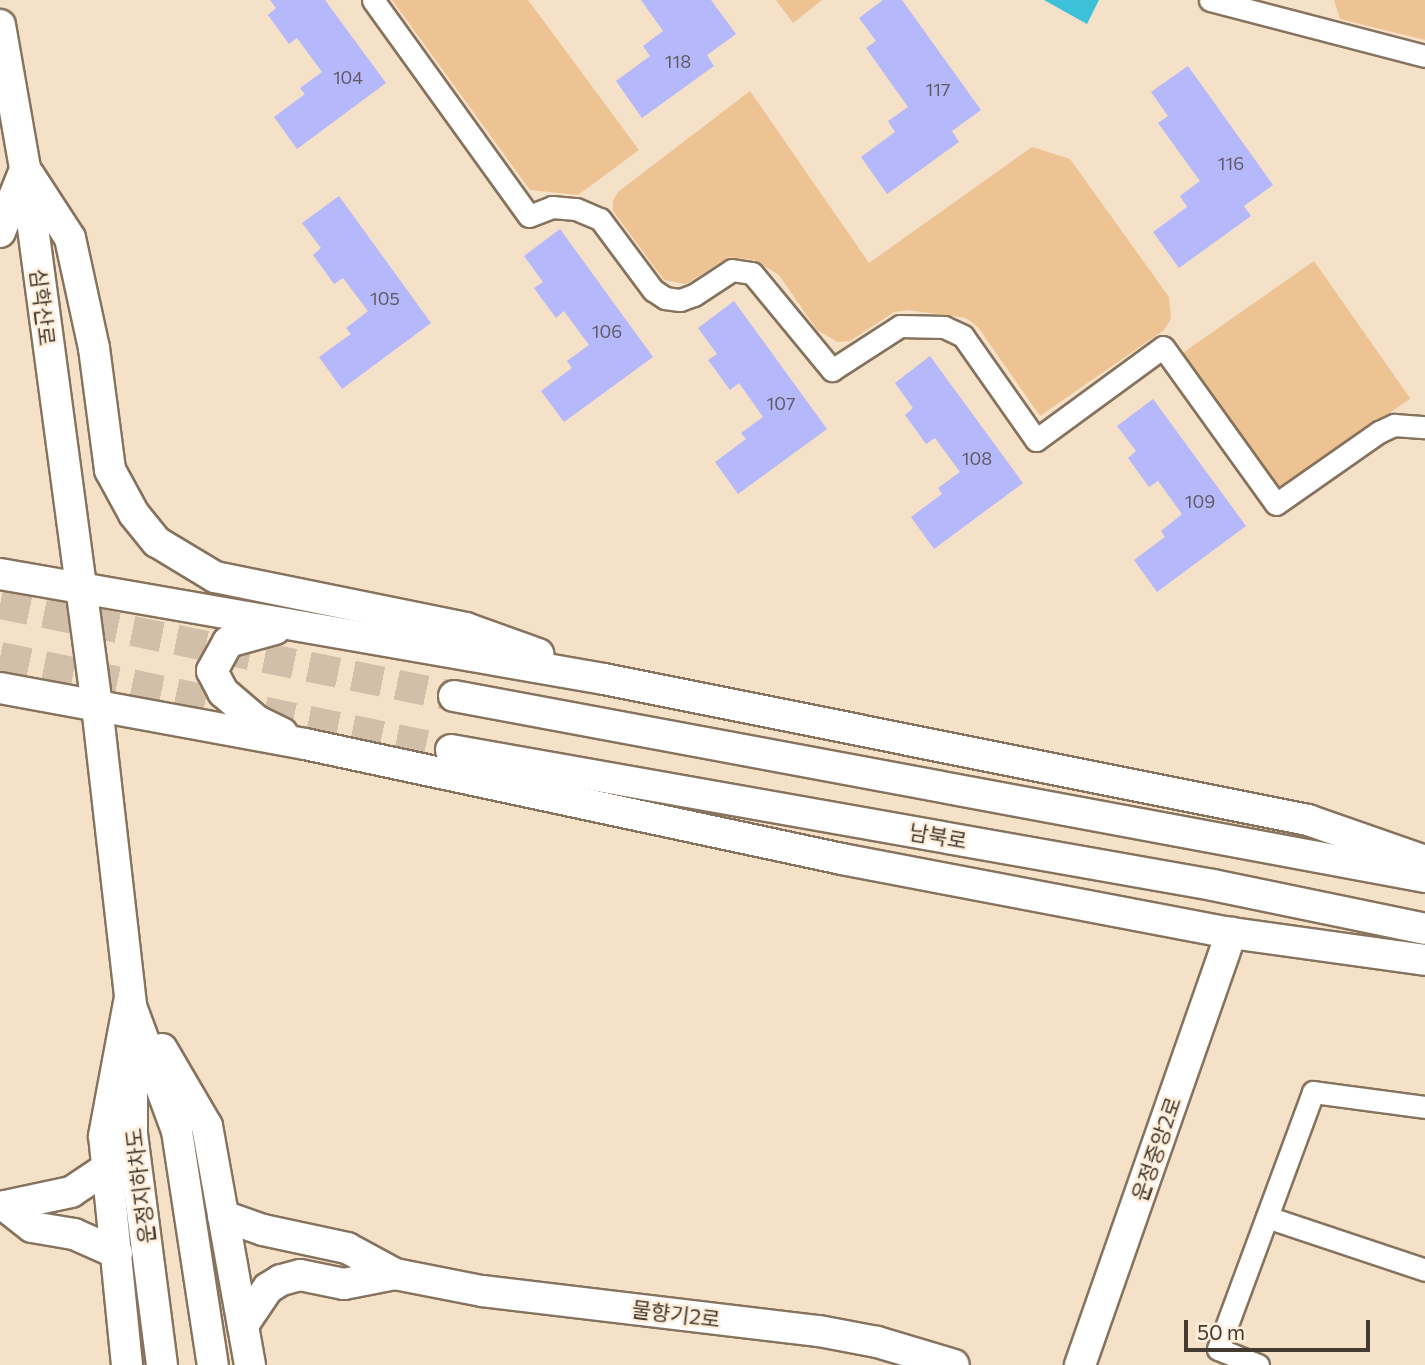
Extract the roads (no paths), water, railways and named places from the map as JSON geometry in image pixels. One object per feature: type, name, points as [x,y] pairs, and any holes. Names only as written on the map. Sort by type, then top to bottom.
[{"type":"main road","name":"심학산로","points":[[0,25],[25,168],[97,706],[131,1000]]},
{"type":"main road","points":[[0,232],[25,168]]},
{"type":"main road","points":[[25,168],[70,238],[94,348],[110,470],[134,514],[157,542],[215,577],[466,628],[604,679]]},
{"type":"main road","points":[[0,574],[604,679],[1308,820],[1425,861]]},
{"type":"main road","points":[[292,626],[228,642],[212,671],[223,692],[257,721],[305,744]]},
{"type":"main road","points":[[0,688],[305,744],[842,859],[1231,933],[1425,960]]},
{"type":"main road","points":[[454,696],[1425,877]]},
{"type":"main road","name":"남북로","points":[[450,750],[1213,885],[1425,929]]},
{"type":"main road","name":"운정중앙2로","points":[[1080,1365],[1231,933]]},
{"type":"main road","points":[[127,1365],[104,1136],[131,1000]]},
{"type":"main road","points":[[131,1000],[207,1126],[250,1365]]},
{"type":"main road","points":[[131,1000],[177,1131],[213,1365]]},
{"type":"main road","name":"운정지하차도","points":[[131,1000],[132,1134],[162,1365]]},
{"type":"main road","points":[[3,1206],[71,1192],[107,1168]]},
{"type":"main road","points":[[3,1206],[32,1227],[74,1234],[117,1253]]},
{"type":"main road","points":[[223,1216],[263,1230],[347,1248],[395,1275]]},
{"type":"main road","points":[[243,1325],[268,1288],[281,1280],[300,1275],[344,1284],[395,1275]]},
{"type":"main road","name":"물향기2로","points":[[395,1275],[482,1291],[819,1331],[954,1365]]},
{"type":"street","points":[[373,0],[529,216],[552,207],[576,209],[600,219],[653,290],[665,298],[680,300],[694,295],[732,270],[752,273],[832,370],[900,326],[943,327],[963,336],[1036,440],[1163,347],[1276,504],[1379,432],[1394,425],[1425,427]]},
{"type":"street","points":[[1210,0],[1425,56]]},
{"type":"street","points":[[1258,1365],[1219,1349],[1313,1092],[1425,1107]]},
{"type":"street","points":[[1267,1217],[1425,1270]]},
{"type":"water","points":[[1044,0],[1099,0],[1087,24]]},
{"type":"tunnel","points":[[0,604],[454,696]]},
{"type":"tunnel","points":[[0,657],[451,750]]}]
